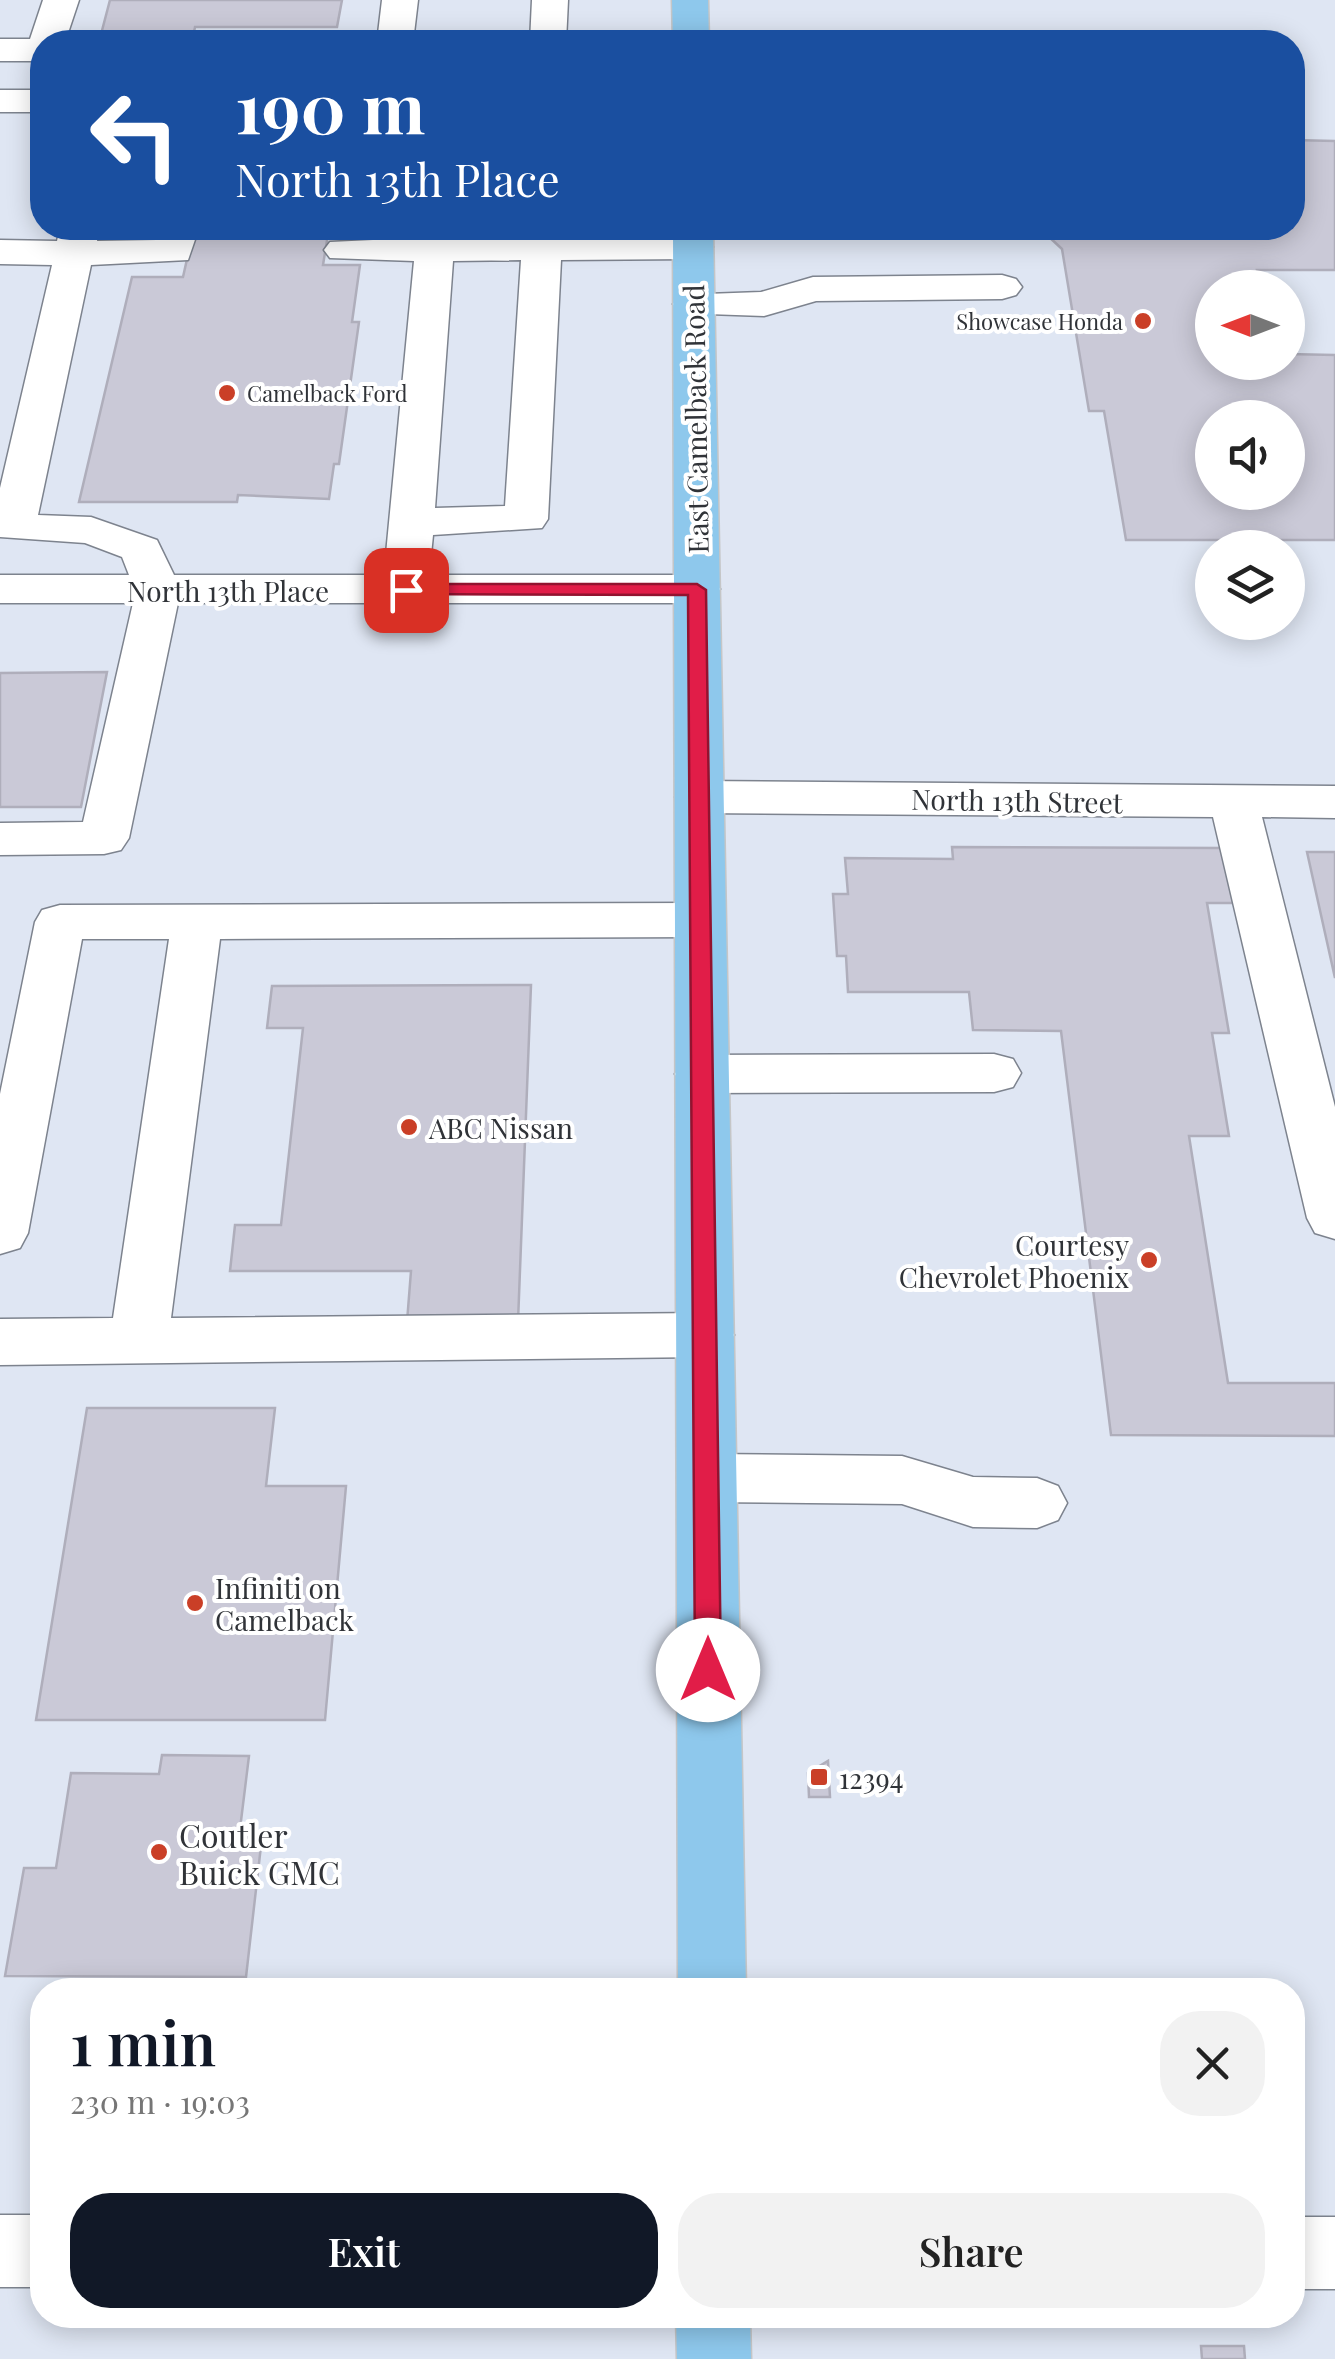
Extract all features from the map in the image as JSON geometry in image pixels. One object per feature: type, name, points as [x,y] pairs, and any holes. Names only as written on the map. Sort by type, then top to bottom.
[{"type":"main road","points":[[690,0],[691,30]]},
{"type":"main road","name":"East Camelback Road","points":[[693,240],[712,1978]]},
{"type":"main road","points":[[713,2328],[714,2359]]},
{"type":"street","points":[[50,30],[61,0]]},
{"type":"street","points":[[396,30],[400,0]]},
{"type":"street","points":[[549,30],[550,0]]},
{"type":"street","points":[[0,50],[30,50]]},
{"type":"street","points":[[0,101],[30,101]]},
{"type":"street","points":[[0,1233],[60,922],[104,838],[158,590],[141,550],[91,530],[13,527],[77,240]]},
{"type":"street","points":[[0,252],[77,240],[174,252],[176,240]]},
{"type":"street","points":[[344,250],[420,240]]},
{"type":"street","points":[[406,590],[435,240]]},
{"type":"street","points":[[412,522],[526,519],[542,240]]},
{"type":"street","points":[[693,304],[764,304],[814,320],[1005,304]]},
{"type":"street","name":"North 13th Place","points":[[0,589],[697,590]]},
{"type":"street","name":"North 13th Street","points":[[699,797],[1335,802]]},
{"type":"street","points":[[1234,802],[1318,1077],[1335,1218]]},
{"type":"street","points":[[0,839],[104,838]]},
{"type":"street","points":[[60,922],[700,920]]},
{"type":"street","points":[[139,1341],[197,924]]},
{"type":"street","points":[[702,1074],[994,1073]]},
{"type":"street","points":[[0,1342],[705,1334]]},
{"type":"street","points":[[706,1478],[902,1480],[973,1502],[1037,1504]]},
{"type":"street","points":[[0,2251],[30,2251]]},
{"type":"street","points":[[1305,2253],[1335,2253]]},
{"type":"building","points":[[110,0],[342,0],[337,27],[102,30]]},
{"type":"building","name":"Showcase Honda","points":[[1305,140],[1335,141],[1335,270],[1195,270],[1195,380],[1305,380],[1305,354],[1335,355],[1335,540],[1305,540],[1305,530],[1195,530],[1195,540],[1126,540],[1104,411],[1089,411],[1062,249],[1052,240],[1305,240]]},
{"type":"building","name":"Camelback Ford","points":[[191,240],[327,240],[323,265],[360,265],[352,322],[359,322],[339,464],[334,464],[329,499],[238,495],[237,502],[79,502],[132,277],[183,277]]},
{"type":"building","points":[[107,672],[81,807],[0,807],[0,673]]},
{"type":"building","name":"Courtesy Chevrolet Phoenix","points":[[952,847],[1224,848],[1233,903],[1207,903],[1229,1033],[1212,1033],[1229,1136],[1189,1136],[1228,1383],[1335,1383],[1335,1436],[1111,1435],[1061,1031],[973,1030],[969,992],[848,992],[846,956],[837,956],[833,894],[848,894],[845,858],[953,859]]},
{"type":"building","points":[[1307,852],[1335,852],[1335,978]]},
{"type":"building","name":"ABC Nissan","points":[[531,985],[518,1322],[407,1322],[411,1271],[230,1271],[235,1225],[281,1225],[303,1028],[267,1028],[272,986]]},
{"type":"building","name":"Infiniti on Camelback","points":[[87,1408],[275,1408],[266,1486],[346,1486],[325,1720],[36,1720]]},
{"type":"building","name":"Coutler Buick GMC","points":[[162,1755],[249,1756],[239,1837],[262,1837],[246,1977],[5,1976],[24,1868],[56,1868],[71,1773],[159,1774]]},
{"type":"building","points":[[828,1761],[830,1797],[809,1797],[808,1773]]},
{"type":"building","points":[[1201,2346],[1244,2346],[1245,2359],[1202,2359]]},
{"type":"place","name":"Showcase Honda","points":[[1143,321]]},
{"type":"place","name":"Camelback Ford","points":[[227,393]]},
{"type":"place","name":"ABC Nissan","points":[[409,1127]]},
{"type":"place","name":"Courtesy Chevrolet Phoenix","points":[[1149,1260]]},
{"type":"place","name":"Infiniti on Camelback","points":[[195,1603]]},
{"type":"place","name":"12394","points":[[819,1777]]},
{"type":"place","name":"Coutler Buick GMC","points":[[159,1852]]},
{"type":"route","points":[[406,590],[697,590],[708,1670]]}]
